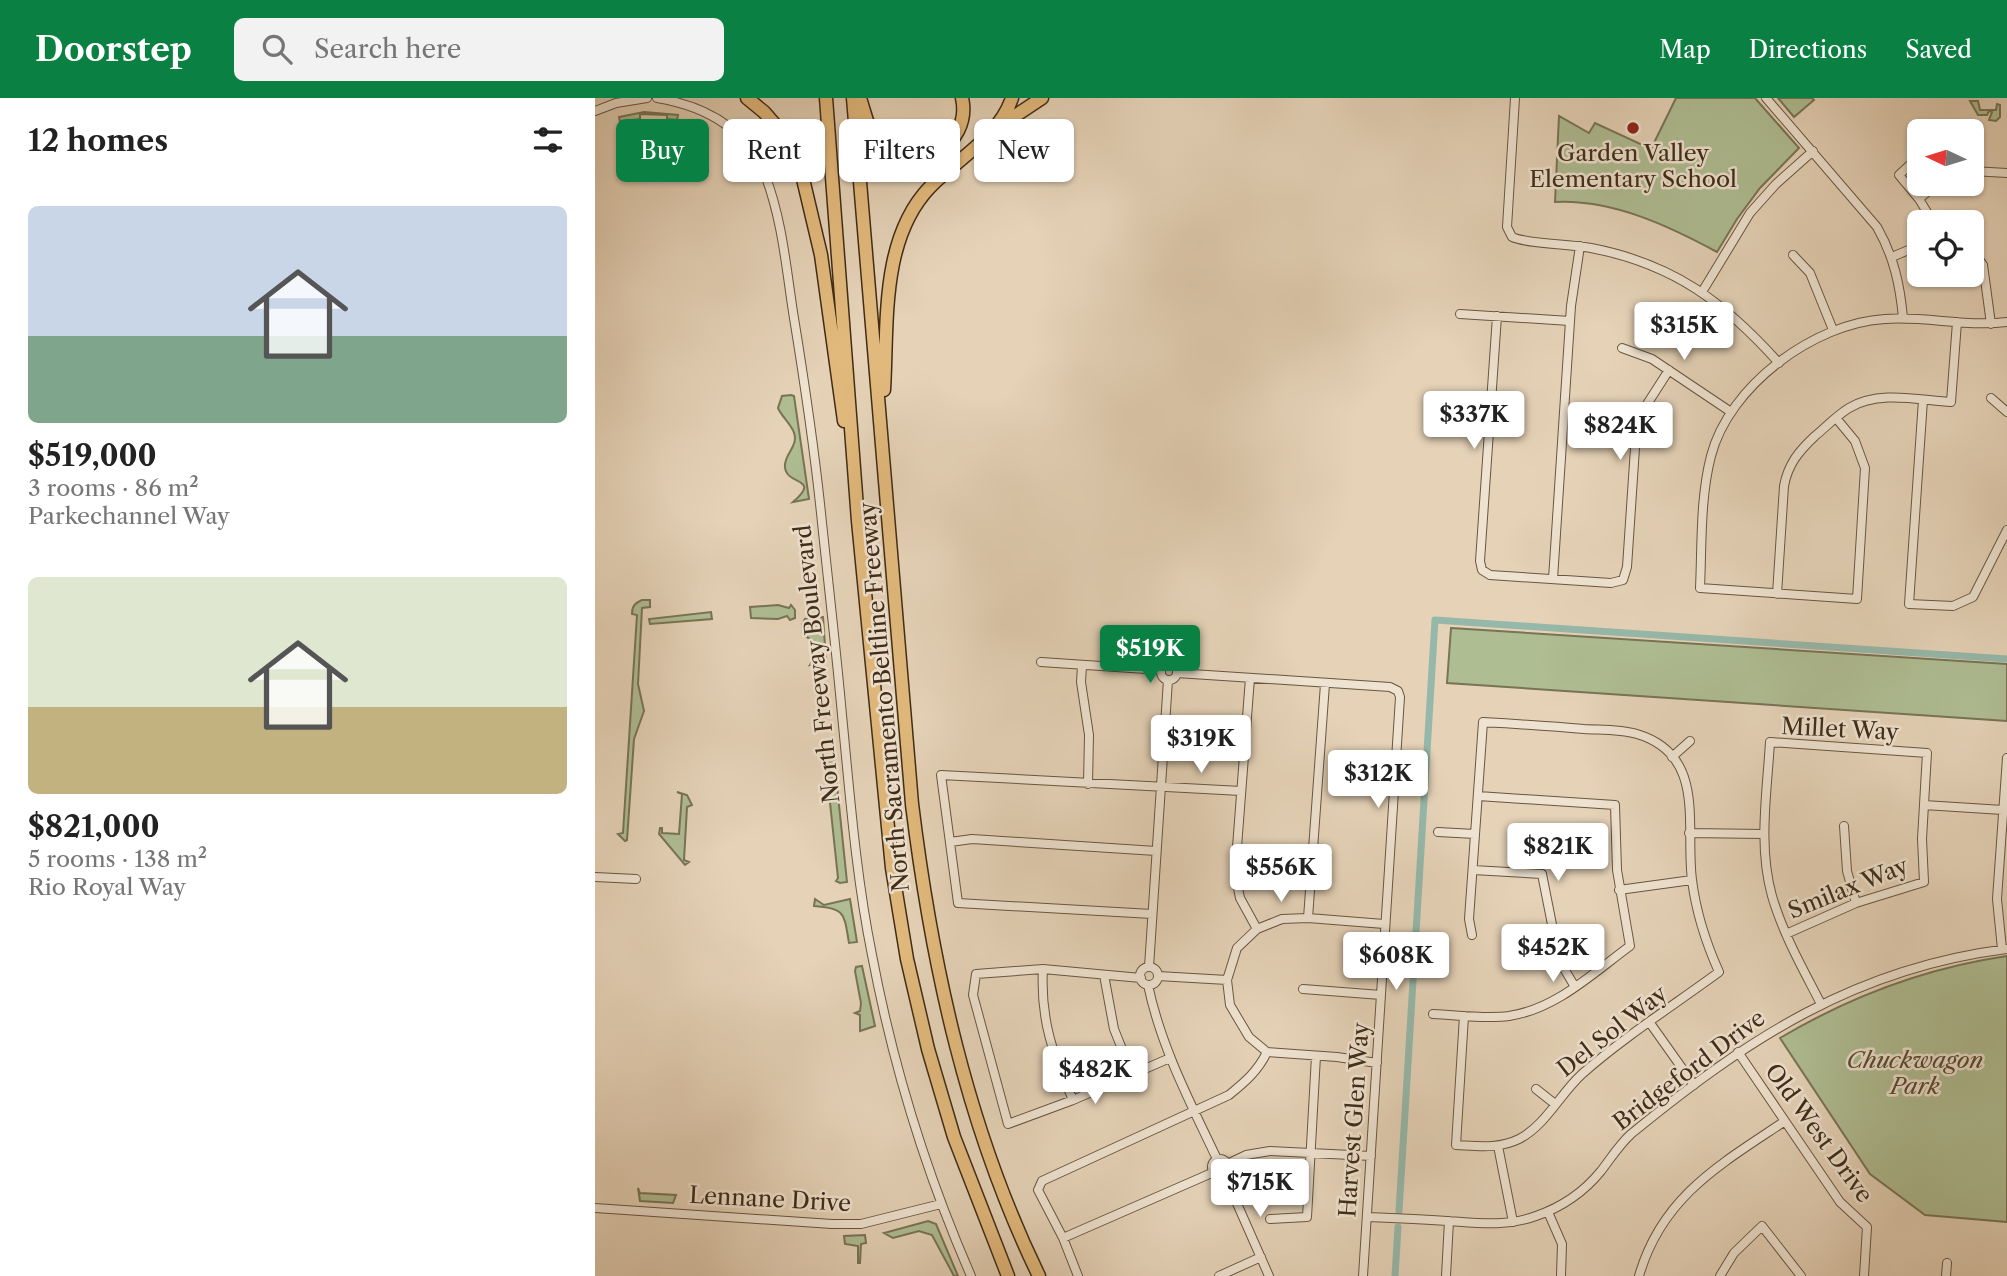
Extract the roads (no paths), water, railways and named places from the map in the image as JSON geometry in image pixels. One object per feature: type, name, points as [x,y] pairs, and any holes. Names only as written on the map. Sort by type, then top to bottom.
[{"type":"highway","points":[[747,98],[764,112],[784,135],[800,162],[821,255],[858,521]]},
{"type":"highway","points":[[819,98],[835,219]]},
{"type":"highway","name":"North Sacramento Beltline Freeway","points":[[825,98],[858,521],[892,868],[907,959],[928,1049],[954,1137],[1008,1276]]},
{"type":"highway","name":"North Sacramento Beltline Freeway","points":[[853,98],[912,804],[924,898],[942,991],[965,1082],[995,1172],[1039,1276]]},
{"type":"highway","points":[[860,98],[870,132],[880,146],[894,155],[910,159],[927,158],[953,141],[961,129],[964,115],[962,98]]},
{"type":"highway","points":[[1002,119],[1012,98]]},
{"type":"highway","points":[[1010,119],[1042,98]]},
{"type":"highway","points":[[881,436],[890,280],[901,230],[913,208],[929,188],[974,147]]},
{"type":"street","points":[[595,111],[616,103],[647,98]]},
{"type":"street","name":"North Freeway Boulevard","points":[[657,98],[685,103],[713,116],[725,122],[747,142],[764,174],[779,219],[813,443],[852,821],[865,917],[884,1012],[920,1146],[971,1276]]},
{"type":"street","points":[[1515,98],[1507,230],[1515,239],[1580,246],[1618,255],[1669,273],[1702,292],[1738,320],[1779,363]]},
{"type":"street","points":[[1766,98],[1870,218],[1892,257],[1903,318]]},
{"type":"street","points":[[1702,292],[1750,214],[1776,184],[1813,151]]},
{"type":"street","points":[[1907,168],[1899,175],[1907,185]]},
{"type":"street","points":[[1985,172],[2007,173]]},
{"type":"street","points":[[1916,196],[1926,210]]},
{"type":"street","points":[[1919,199],[1922,196]]},
{"type":"street","points":[[1553,579],[1570,321],[1580,246]]},
{"type":"street","points":[[1892,257],[1907,251]]},
{"type":"street","points":[[1793,255],[1810,273],[1833,330]]},
{"type":"street","points":[[1984,272],[1991,324]]},
{"type":"street","points":[[1460,314],[1570,321]]},
{"type":"street","points":[[1497,316],[1481,561],[1485,573],[1615,583],[1623,580],[1627,567],[1639,420],[1648,400],[1669,370]]},
{"type":"street","points":[[1836,418],[1856,442],[1865,468],[1857,599],[1699,588],[1708,468],[1716,440],[1731,412],[1751,388],[1779,363],[1800,347],[1833,330],[1864,321],[1903,318],[1991,324],[2007,322]]},
{"type":"street","points":[[1777,594],[1787,472],[1797,454],[1836,418],[1857,404],[1876,398],[1951,402],[1957,322]]},
{"type":"street","points":[[1622,348],[1641,354],[1669,370],[1731,412]]},
{"type":"street","points":[[1991,398],[2007,412]]},
{"type":"street","points":[[1923,400],[1909,604],[1953,606],[1973,597],[2007,530]]},
{"type":"street","points":[[1041,662],[1161,670],[1169,664],[1176,668],[1177,673],[1173,680],[1168,680],[1161,676],[1161,670]]},
{"type":"street","points":[[1082,666],[1081,682],[1089,735],[1088,784]]},
{"type":"street","points":[[1177,673],[1325,684],[1308,918]]},
{"type":"street","points":[[1250,678],[1235,873],[1240,898],[1257,929]]},
{"type":"street","points":[[1149,967],[1168,680]]},
{"type":"street","name":"Harvest Glen Way","points":[[1325,684],[1387,687],[1398,691],[1400,703],[1363,1276]]},
{"type":"street","points":[[1472,935],[1469,919],[1483,722],[1627,732],[1656,743],[1672,757],[1688,787],[1692,880],[1619,890]]},
{"type":"street","points":[[1672,757],[1690,741]]},
{"type":"street","name":"Millet Way","points":[[1821,1004],[1786,934],[1768,878],[1764,834],[1770,742],[1927,753]]},
{"type":"street","name":"Smilax Way","points":[[1786,934],[1856,903],[1924,882],[1921,839],[1927,753]]},
{"type":"street","points":[[2004,949],[1997,898],[2007,758]]},
{"type":"street","points":[[1152,914],[958,903],[941,775],[1241,791]]},
{"type":"street","points":[[1433,1014],[1495,1017],[1523,1013],[1549,1003],[1575,987],[1630,946],[1619,890],[1615,805],[1478,796]]},
{"type":"street","points":[[1924,804],[2003,810]]},
{"type":"street","points":[[1844,826],[1847,871],[1856,903]]},
{"type":"street","points":[[1438,832],[1475,834]]},
{"type":"street","points":[[1689,833],[1764,834]]},
{"type":"street","points":[[950,842],[972,839],[1156,851]]},
{"type":"street","points":[[1473,870],[1542,874],[1556,949],[1563,970],[1575,987]]},
{"type":"street","points":[[595,877],[636,879]]},
{"type":"street","name":"Del Sol Way","points":[[1464,1016],[1456,1145],[1497,1146],[1511,1142],[1529,1133],[1592,1066],[1719,972],[1702,926],[1692,880]]},
{"type":"street","points":[[1377,1063],[1267,1052],[1249,1037],[1230,1006],[1227,980],[1237,948],[1257,929],[1282,919],[1308,918],[1384,925]]},
{"type":"street","name":"Bridgeford Drive","points":[[1367,1217],[1492,1224],[1513,1222],[1548,1212],[1581,1190],[1630,1135],[1738,1052],[1790,1020],[1854,988],[1913,968],[2004,949]]},
{"type":"street","points":[[1158,976],[1155,969],[1149,967],[1143,969],[1141,978],[1148,985],[1155,1018],[1170,1058],[1217,1159]]},
{"type":"street","points":[[1141,978],[1043,970],[976,974],[973,995],[1008,1124],[1073,1100],[1170,1058]]},
{"type":"street","points":[[1043,970],[1042,1010],[1060,1072],[1073,1100]]},
{"type":"street","points":[[1104,975],[1114,1029],[1132,1074]]},
{"type":"street","points":[[1158,976],[1227,980]]},
{"type":"street","points":[[1148,985],[1154,983],[1158,976]]},
{"type":"street","points":[[1303,989],[1381,995]]},
{"type":"street","points":[[1650,1023],[1694,1085]]},
{"type":"street","points":[[1078,1276],[1063,1238],[1038,1190],[1042,1181],[1229,1095],[1248,1080],[1267,1052]]},
{"type":"street","name":"Old West Drive","points":[[1738,1052],[1840,1202],[1867,1227],[1864,1276]]},
{"type":"street","points":[[1270,1219],[1307,1217],[1316,1056]]},
{"type":"street","points":[[1536,1089],[1555,1104]]},
{"type":"street","points":[[1639,1276],[1656,1235],[1688,1191],[1714,1168],[1785,1121]]},
{"type":"street","points":[[1497,1146],[1513,1222]]},
{"type":"street","points":[[1227,1164],[1259,1152],[1371,1156]]},
{"type":"street","points":[[1217,1159],[1223,1159],[1227,1164],[1224,1174]]},
{"type":"street","points":[[1217,1159],[1212,1165],[1214,1172],[1218,1175],[1224,1174]]},
{"type":"street","points":[[1063,1238],[1214,1172]]},
{"type":"street","points":[[1224,1174],[1269,1276]]},
{"type":"street","name":"Lennane Drive","points":[[595,1208],[853,1224],[941,1204]]},
{"type":"street","points":[[1548,1212],[1562,1244],[1561,1276]]},
{"type":"street","points":[[1446,1276],[1449,1221]]},
{"type":"street","points":[[1720,1276],[1734,1253],[1762,1226],[1801,1276]]},
{"type":"street","points":[[1219,1276],[1261,1257]]},
{"type":"street","points":[[1946,1276],[1947,1264]]},
{"type":"waterway","points":[[1399,1211],[1435,620],[2007,659]]},
{"type":"waterway","points":[[1395,1276],[1398,1227]]},
{"type":"place","name":"Garden Valley Elementary School","points":[[1633,128]]},
{"type":"park label","name":"Chuckwagon Park","points":[[1915,1073]]}]
